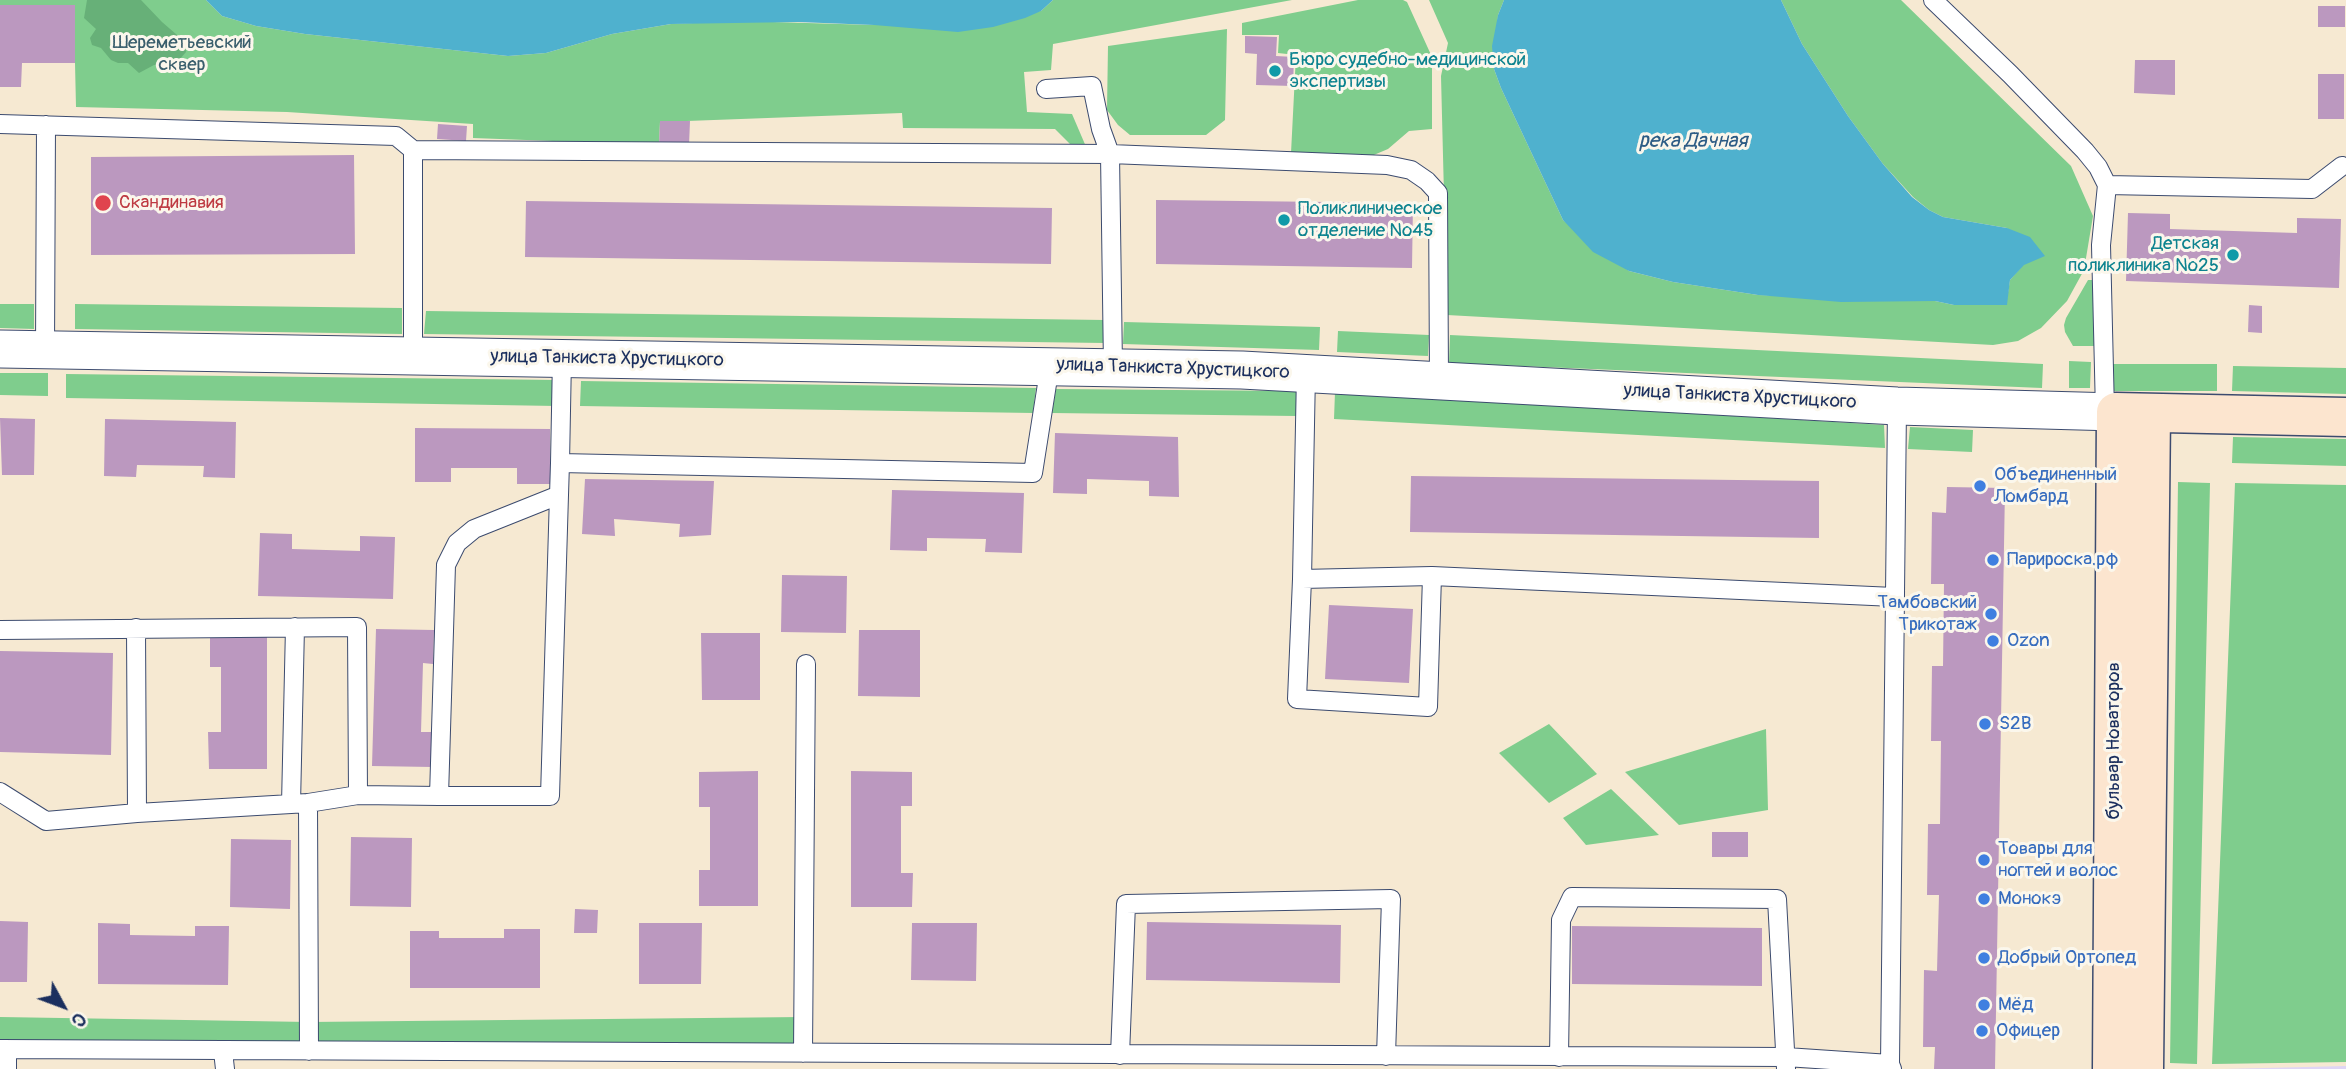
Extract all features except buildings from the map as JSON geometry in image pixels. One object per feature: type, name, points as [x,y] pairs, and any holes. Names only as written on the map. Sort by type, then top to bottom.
[{"type":"street","name":"улица Танкиста Хрустицкого","points":[[0,349],[1112,367],[1306,373],[1898,406],[2346,417]]},
{"type":"street","name":"бульвар Новаторов","points":[[2112,1069],[2124,412]]},
{"type":"street","name":"бульвар Новаторов","points":[[2124,412],[2144,1069]]},
{"type":"lane","points":[[1933,0],[2085,151],[2098,167],[2107,185],[2101,245],[2124,412]]},
{"type":"lane","points":[[1046,89],[1092,86],[1101,129],[1110,154],[1112,367]]},
{"type":"lane","points":[[0,124],[396,136],[413,150],[1110,154],[1387,165],[1410,170],[1427,181],[1438,193],[1438,380]]},
{"type":"lane","points":[[45,350],[46,125]]},
{"type":"lane","points":[[413,150],[413,355]]},
{"type":"lane","points":[[2107,185],[2312,189],[2345,163]]},
{"type":"lane","points":[[0,792],[46,821],[300,803],[358,795],[550,796],[562,358]]},
{"type":"lane","points":[[560,463],[1033,473],[1050,366]]},
{"type":"lane","points":[[1306,373],[1303,579],[1297,699],[1428,706],[1432,576]]},
{"type":"lane","points":[[7,1069],[4,1049],[309,1051],[721,1061],[803,1053],[1559,1057],[1682,1063],[1891,1066],[1898,406]]},
{"type":"lane","points":[[439,796],[446,565],[457,543],[474,529],[559,495]]},
{"type":"lane","points":[[1303,579],[1432,576],[1894,597]]},
{"type":"lane","points":[[295,627],[309,1051]]},
{"type":"lane","points":[[0,630],[357,627],[358,795]]},
{"type":"lane","points":[[136,628],[137,813]]},
{"type":"lane","points":[[803,1053],[806,664]]},
{"type":"lane","points":[[1559,1057],[1561,920],[1572,897],[1777,900],[1786,1063]]},
{"type":"lane","points":[[1120,1055],[1126,904],[1391,899],[1386,1056]]},
{"type":"lane","points":[[223,1051],[225,1069]]},
{"type":"shaded area","points":[[2346,1066],[2346,1069],[2224,1069]]},
{"type":"green space","name":"Шереметьевский сквер","points":[[0,0],[206,0],[222,16],[256,26],[305,34],[508,56],[546,53],[612,34],[671,24],[739,21],[874,25],[1041,11],[1053,0],[1292,0],[1053,44],[1051,70],[1024,72],[1027,112],[1072,114],[1087,149],[1073,147],[1055,129],[903,128],[902,113],[660,122],[659,145],[473,138],[473,124],[287,112],[76,107],[75,63],[0,5]]},
{"type":"green space","points":[[87,0],[141,0],[184,41],[186,52],[179,60],[166,66],[154,65],[139,73],[128,63],[111,60],[101,48],[92,45],[90,38],[96,29],[84,18]]},
{"type":"green space","points":[[1358,0],[1407,2],[1432,57],[1432,129],[1409,131],[1388,149],[1369,157],[1291,153],[1296,55],[1278,53],[1279,35],[1242,35],[1242,23]]},
{"type":"green space","points":[[1429,0],[1504,0],[1498,15],[1494,69],[1501,88],[1563,220],[1629,271],[1673,282],[1758,295],[2006,305],[2010,280],[2023,265],[2007,228],[1943,217],[1913,197],[1883,164],[1848,116],[1802,44],[1781,0],[1901,0],[2071,166],[2093,216],[2084,270],[2067,301],[2041,328],[2018,341],[1993,345],[1447,315],[1441,76],[1448,43]]},
{"type":"green space","points":[[1227,29],[1225,120],[1206,135],[1130,135],[1118,125],[1107,110],[1108,46]]},
{"type":"green space","points":[[2088,280],[2094,280],[2095,346],[2073,346],[2064,325]]},
{"type":"green space","points":[[0,304],[34,304],[34,329],[0,328]]},
{"type":"green space","points":[[75,304],[402,308],[402,334],[75,329]]},
{"type":"green space","points":[[426,311],[1105,320],[1105,343],[424,334]]},
{"type":"green space","points":[[1124,322],[1320,327],[1319,350],[1123,344]]},
{"type":"green space","points":[[1338,331],[1429,335],[1428,356],[1337,352]]},
{"type":"green space","points":[[1450,335],[2043,364],[2042,388],[1449,363]]},
{"type":"green space","points":[[2069,361],[2091,362],[2090,388],[2069,388]]},
{"type":"green space","points":[[2109,364],[2217,364],[2217,391],[2109,391]]},
{"type":"green space","points":[[2233,366],[2346,368],[2346,394],[2232,391]]},
{"type":"green space","points":[[0,373],[48,373],[48,396],[0,395]]},
{"type":"green space","points":[[66,374],[557,380],[557,406],[66,398]]},
{"type":"green space","points":[[581,381],[1036,388],[1033,413],[580,406]]},
{"type":"green space","points":[[1056,389],[1296,391],[1296,416],[1052,413]]},
{"type":"green space","points":[[1335,392],[1884,425],[1885,448],[1334,419]]},
{"type":"green space","points":[[1910,427],[1973,430],[1972,452],[1908,449]]},
{"type":"green space","points":[[2233,437],[2346,439],[2346,466],[2232,463]]},
{"type":"green space","points":[[2178,482],[2210,483],[2197,1064],[2170,1063]]},
{"type":"green space","points":[[2235,483],[2346,485],[2346,1062],[2212,1064]]},
{"type":"green space","points":[[1549,724],[1597,774],[1549,803],[1499,753]]},
{"type":"green space","points":[[1766,729],[1768,810],[1679,825],[1625,772]]},
{"type":"green space","points":[[1611,789],[1659,835],[1586,845],[1563,818]]},
{"type":"green space","points":[[0,1017],[309,1022],[803,1017],[803,1053],[0,1049]]},
{"type":"water","points":[[206,0],[1053,0],[1041,11],[1025,18],[993,27],[958,32],[798,22],[671,24],[612,34],[546,53],[508,56],[305,34],[256,26],[222,16]]},
{"type":"water","name":"река Дачная","points":[[1504,0],[1781,0],[1802,44],[1848,116],[1883,164],[1912,197],[1943,217],[2007,228],[2030,237],[2045,256],[2024,265],[2010,280],[2007,305],[1954,305],[1935,301],[1841,302],[1758,295],[1673,282],[1629,271],[1593,252],[1563,220],[1501,88],[1494,69],[1492,46]]},
{"type":"place","name":"Бюро судебно-медицинской экспертизы","points":[[1275,71]]},
{"type":"place","name":"Скандинавия","points":[[103,203]]},
{"type":"place","name":"Поликлиническое отделение №45","points":[[1284,220]]},
{"type":"place","name":"Детская поликлиника №25","points":[[2233,255]]},
{"type":"place","name":"Объединенный Ломбард","points":[[1980,486]]},
{"type":"place","name":"Парироска.рф","points":[[1993,560]]},
{"type":"place","name":"Тамбовский Трикотаж","points":[[1991,614]]},
{"type":"place","name":"Ozon","points":[[1993,641]]},
{"type":"place","name":"S2B","points":[[1985,724]]},
{"type":"place","name":"Товары для ногтей и волос","points":[[1984,860]]},
{"type":"place","name":"Монокэ","points":[[1984,899]]},
{"type":"place","name":"Добрый Ортопед","points":[[1984,958]]},
{"type":"place","name":"Мёд","points":[[1984,1005]]},
{"type":"place","name":"Офицер","points":[[1982,1031]]}]
